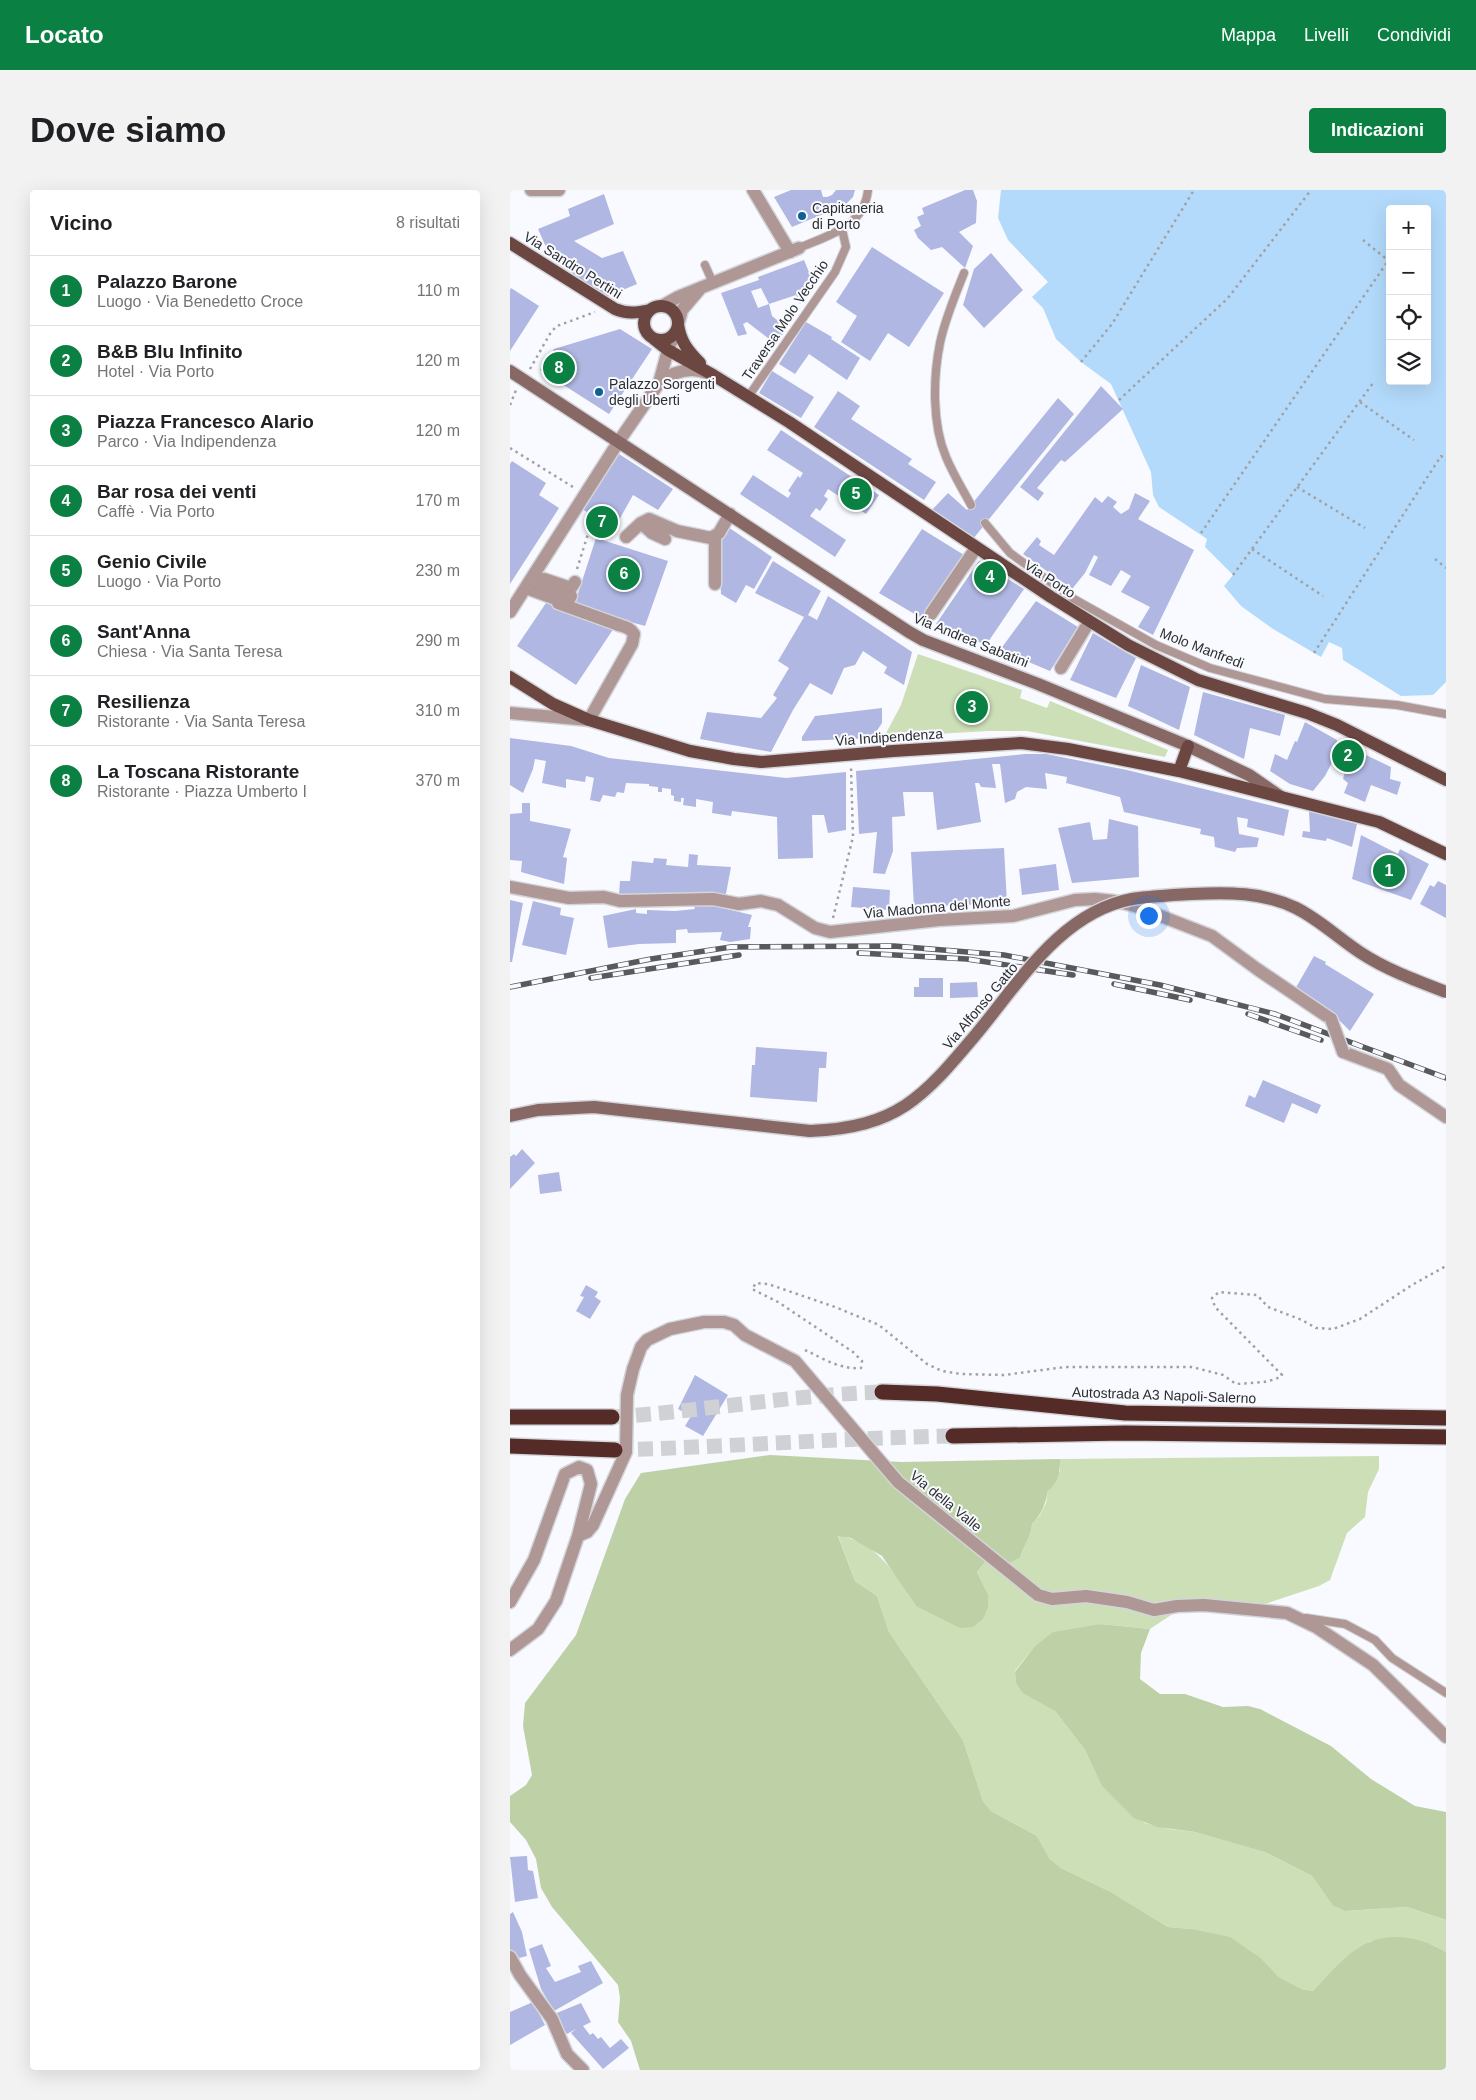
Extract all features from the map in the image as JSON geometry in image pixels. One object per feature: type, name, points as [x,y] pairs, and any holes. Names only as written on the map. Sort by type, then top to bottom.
[{"type":"highway","name":"Autostrada A3 Napoli-Salerno","points":[[882,1392],[937,1394],[1125,1413],[1439,1418]]},
{"type":"highway","points":[[510,1418],[612,1417]]},
{"type":"highway","points":[[953,1436],[1125,1433],[1438,1437]]},
{"type":"highway","points":[[510,1446],[615,1450]]},
{"type":"main road","name":"Via Sandro Pertini","points":[[510,243],[615,309],[625,313],[639,313],[656,308]]},
{"type":"main road","points":[[656,308],[671,309],[677,326],[666,340],[654,339],[644,328],[644,318],[656,308]]},
{"type":"main road","name":"Via Porto","points":[[677,326],[689,352],[713,375]]},
{"type":"main road","name":"Via Porto","points":[[654,339],[668,350],[748,397],[1089,622],[1128,645],[1198,680],[1307,713],[1371,741],[1446,780]]},
{"type":"main road","name":"Via Andrea Sabatini","points":[[510,370],[520,385],[619,441],[923,640],[1045,686],[1188,746],[1249,775],[1281,797]]},
{"type":"main road","name":"Via Indipendenza","points":[[510,677],[553,704],[589,720],[690,751],[760,762],[1021,743],[1068,749],[1179,771],[1379,822],[1446,854]]},
{"type":"main road","points":[[1179,771],[1188,746]]},
{"type":"main road","name":"Via Alfonso Gatto","points":[[510,1116],[538,1110],[594,1107],[810,1130],[837,1130],[858,1126],[885,1117],[910,1104],[932,1086],[1043,953],[1075,923],[1101,909],[1131,899],[1222,892],[1272,898],[1316,919],[1359,952],[1380,964],[1446,992]]},
{"type":"street","points":[[532,190],[559,190]]},
{"type":"street","points":[[656,308],[795,250],[753,190]]},
{"type":"street","points":[[510,612],[619,441],[659,383],[668,350],[687,304],[708,285]]},
{"type":"street","points":[[659,383],[675,373],[685,370],[702,371],[713,375]]},
{"type":"street","points":[[715,584],[715,537],[730,514]]},
{"type":"street","points":[[626,537],[641,523],[649,519],[677,531],[707,538],[715,537]]},
{"type":"street","points":[[641,523],[652,533],[665,539]]},
{"type":"street","points":[[931,614],[976,548]]},
{"type":"street","points":[[524,590],[567,603],[571,596],[541,585],[544,578],[571,588],[575,579]]},
{"type":"street","points":[[510,713],[589,720],[632,644],[634,634],[629,628],[524,590]]},
{"type":"street","points":[[1060,668],[1089,622]]},
{"type":"street","points":[[524,715],[532,713],[538,706],[537,699],[528,688]]},
{"type":"street","name":"Via Madonna del Monte","points":[[510,887],[569,898],[604,897],[620,901],[713,899],[739,904],[761,901],[778,905],[815,928],[830,932],[939,920],[1013,916],[1075,900],[1114,901],[1135,906],[1212,936],[1331,1019],[1343,1052],[1388,1069],[1399,1085],[1446,1117]]},
{"type":"street","name":"Via della Valle","points":[[578,1536],[587,1532],[593,1525],[625,1455],[627,1395],[641,1347],[647,1340],[670,1329],[704,1322],[724,1322],[734,1325],[745,1335],[795,1361],[898,1482],[1038,1595],[1052,1599],[1086,1596],[1127,1602],[1154,1610],[1177,1606],[1204,1605],[1273,1611],[1296,1616],[1346,1645],[1373,1664],[1446,1737]]},
{"type":"street","points":[[510,1602],[534,1560],[565,1474],[579,1467],[586,1470],[591,1484],[578,1536],[556,1601],[538,1629],[510,1650]]},
{"type":"street","points":[[510,1957],[520,1976],[552,2019],[567,2054],[583,2070]]},
{"type":"lane","points":[[795,250],[851,223],[864,208],[868,190]]},
{"type":"lane","points":[[864,208],[872,212]]},
{"type":"lane","name":"Traversa Molo Vecchio","points":[[748,397],[835,272],[846,247],[842,229]]},
{"type":"lane","points":[[705,265],[708,285]]},
{"type":"lane","points":[[964,273],[946,320],[940,343],[936,387],[937,424],[945,456],[971,505]]},
{"type":"lane","name":"Molo Manfredi","points":[[985,524],[1010,554],[1048,582],[1114,622],[1156,644],[1210,668],[1261,684],[1325,699],[1397,705],[1446,714]]},
{"type":"lane","points":[[1002,565],[1010,554]]},
{"type":"lane","points":[[1296,1616],[1345,1624],[1375,1640],[1392,1658],[1446,1693]]},
{"type":"path","points":[[1081,362],[1112,324],[1194,190]]},
{"type":"path","points":[[1119,400],[1228,298],[1311,190]]},
{"type":"path","points":[[1364,240],[1386,259]]},
{"type":"path","points":[[1201,534],[1386,266]]},
{"type":"path","points":[[532,365],[551,332],[557,326],[594,312],[615,309]]},
{"type":"path","points":[[1233,575],[1374,383]]},
{"type":"path","points":[[510,405],[520,385]]},
{"type":"path","points":[[510,394],[514,396]]},
{"type":"path","points":[[1360,402],[1414,440]]},
{"type":"path","points":[[510,448],[585,495]]},
{"type":"path","points":[[1314,653],[1441,456],[1446,460]]},
{"type":"path","points":[[1297,487],[1365,528]]},
{"type":"path","points":[[575,579],[588,534],[599,529],[619,538],[626,537]]},
{"type":"path","points":[[1252,549],[1323,596]]},
{"type":"path","points":[[1435,559],[1446,568]]},
{"type":"path","points":[[830,932],[853,837],[852,778],[849,755]]},
{"type":"path","points":[[800,1349],[851,1369],[861,1368],[862,1361],[853,1352],[778,1302],[752,1289],[756,1283],[768,1284],[836,1307],[879,1325],[927,1364],[942,1371],[961,1374],[1004,1375],[1074,1366],[1192,1367],[1223,1375],[1236,1384],[1264,1382],[1276,1379],[1282,1375],[1215,1307],[1212,1298],[1219,1292],[1257,1295],[1268,1307],[1302,1320],[1316,1328],[1333,1329],[1360,1319],[1446,1266]]},
{"type":"green space","points":[[918,654],[1022,690],[1020,698],[1047,708],[1050,701],[1168,750],[1165,757],[1027,731],[988,731],[884,737],[901,705]]},
{"type":"green space","points":[[770,1455],[901,1462],[1060,1459],[1060,1468],[1055,1484],[1048,1491],[1041,1513],[1032,1524],[1020,1558],[1010,1563],[985,1562],[977,1572],[988,1594],[988,1607],[983,1619],[973,1627],[960,1628],[916,1606],[882,1556],[851,1538],[838,1536],[855,1581],[877,1596],[889,1632],[963,1740],[983,1801],[991,1811],[1037,1836],[1050,1859],[1061,1868],[1111,1892],[1168,1927],[1192,1929],[1230,1937],[1262,1959],[1279,1977],[1301,1989],[1313,1991],[1352,1952],[1369,1942],[1391,1937],[1402,1937],[1436,1946],[1446,1952],[1446,2070],[640,2070],[631,2041],[618,2022],[620,1998],[618,1985],[552,1907],[541,1888],[536,1859],[526,1840],[510,1822],[510,1796],[526,1785],[532,1775],[523,1726],[525,1703],[576,1635],[625,1499],[641,1473]]},
{"type":"green space","points":[[1379,1456],[1379,1469],[1368,1492],[1365,1517],[1347,1533],[1330,1580],[1319,1586],[1259,1606],[1192,1606],[1171,1615],[1150,1629],[1101,1624],[1034,1647],[1015,1671],[1016,1683],[1055,1711],[1085,1750],[1101,1785],[1145,1823],[1169,1829],[1195,1832],[1267,1853],[1312,1876],[1333,1906],[1345,1911],[1407,1907],[1446,1920],[1446,1952],[1433,1945],[1371,1941],[1357,1949],[1313,1991],[1300,1989],[1279,1977],[1262,1959],[1192,1929],[1168,1927],[1111,1892],[1061,1868],[1050,1859],[1037,1836],[991,1811],[983,1801],[963,1740],[889,1632],[877,1596],[855,1581],[838,1535],[853,1539],[875,1553],[893,1571],[916,1606],[988,1594],[977,1572],[985,1562],[1010,1563],[1020,1558],[1032,1524],[1040,1515],[1046,1503],[1048,1491],[1060,1471],[1060,1459]]},
{"type":"green space","points":[[1101,1624],[1150,1629],[1141,1653],[1140,1679],[1160,1694],[1185,1694],[1223,1707],[1248,1706],[1260,1709],[1331,1746],[1371,1779],[1415,1806],[1446,1812],[1446,1920],[1407,1907],[1345,1911],[1333,1906],[1312,1876],[1267,1853],[1195,1832],[1157,1827],[1134,1818],[1101,1785],[1085,1750],[1055,1711],[1023,1693],[1016,1683],[1015,1672],[1034,1647],[1053,1632]]},
{"type":"water","points":[[1001,190],[1446,190],[1446,682],[1433,695],[1401,696],[1343,660],[1342,648],[1329,642],[1321,657],[1273,629],[1241,606],[1224,586],[1233,575],[1205,547],[1207,539],[1159,507],[1153,495],[1151,472],[1111,384],[1081,362],[1056,339],[1043,308],[1032,297],[1048,282],[1008,240],[998,218]]},
{"type":"building","name":"Capitaneria di Porto","points":[[791,190],[821,190],[823,197],[827,197],[836,190],[855,190],[853,197],[845,205],[792,227],[774,197]]},
{"type":"building","points":[[965,190],[973,190],[977,201],[976,223],[959,232],[973,246],[965,268],[942,247],[931,250],[918,238],[914,230],[921,226],[917,217],[924,214],[922,208]]},
{"type":"building","points":[[604,194],[614,224],[574,241],[602,258],[623,251],[637,284],[606,297],[544,253],[546,247],[538,229],[570,216],[568,209]]},
{"type":"building","points":[[872,247],[944,293],[909,347],[888,333],[870,361],[841,342],[857,316],[836,302]]},
{"type":"building","points":[[991,253],[1023,290],[984,328],[963,305],[974,269]]},
{"type":"building","points":[[804,260],[813,282],[800,304],[796,295],[769,304],[772,316],[787,328],[776,344],[747,322],[743,324],[747,334],[738,336],[721,293],[759,280],[758,277]],"holes":[[[761,288],[769,304],[758,308],[751,291]]]},
{"type":"building","points":[[511,288],[539,306],[510,351],[510,290]]},
{"type":"building","points":[[806,322],[832,337],[831,339],[860,358],[847,380],[809,354],[795,374],[779,364]]},
{"type":"building","name":"Palazzo Sorgenti degli Uberti","points":[[620,329],[652,349],[609,414],[540,370],[554,349]]},
{"type":"building","points":[[772,371],[814,397],[801,418],[759,393]]},
{"type":"building","points":[[1101,386],[1123,409],[1065,462],[1061,460],[1037,488],[1044,493],[1038,501],[1020,487]]},
{"type":"building","points":[[838,391],[860,406],[851,419],[912,459],[908,464],[936,482],[924,500],[814,427]]},
{"type":"building","points":[[1058,398],[1074,414],[973,539],[932,510],[948,493],[967,510]]},
{"type":"building","points":[[781,430],[879,495],[866,514],[828,489],[824,496],[828,499],[820,511],[816,508],[810,516],[846,540],[835,557],[740,494],[753,475],[788,498],[791,493],[788,491],[798,476],[800,478],[803,473],[767,450]]},
{"type":"building","points":[[619,454],[673,489],[658,510],[633,495],[614,529],[582,509]]},
{"type":"building","points":[[512,461],[546,483],[539,495],[559,508],[510,584],[510,464]]},
{"type":"building","points":[[1135,493],[1150,501],[1138,519],[1194,550],[1153,635],[1138,627],[1150,607],[1121,592],[1131,576],[1121,570],[1111,586],[1089,575],[1098,557],[1094,555],[1085,573],[1072,589],[1023,554],[1037,537],[1041,541],[1039,545],[1054,555],[1095,497],[1102,503],[1108,496],[1117,502],[1113,507],[1121,514],[1129,509]]},
{"type":"building","points":[[728,527],[772,557],[754,589],[746,585],[736,603],[721,594],[719,542]]},
{"type":"building","points":[[922,529],[964,555],[923,619],[879,593]]},
{"type":"building","points":[[596,538],[668,561],[645,626],[574,606]]},
{"type":"building","points":[[773,561],[821,591],[808,615],[817,620],[828,596],[912,652],[904,685],[884,673],[887,667],[863,651],[855,665],[844,668],[832,695],[810,683],[793,710],[771,752],[700,739],[707,712],[761,718],[777,698],[773,695],[789,668],[778,661],[804,617],[755,593]]},
{"type":"building","points":[[979,561],[1024,589],[986,645],[936,624]]},
{"type":"building","points":[[1036,601],[1078,627],[1050,671],[1000,650]]},
{"type":"building","points":[[546,603],[614,628],[576,685],[517,646]]},
{"type":"building","points":[[1093,633],[1136,658],[1116,698],[1070,680]]},
{"type":"building","points":[[1141,665],[1190,687],[1179,730],[1128,706]]},
{"type":"building","points":[[1203,692],[1285,715],[1280,736],[1250,728],[1244,759],[1194,735]]},
{"type":"building","points":[[882,708],[882,723],[872,738],[802,741],[802,737],[815,716]]},
{"type":"building","points":[[1305,722],[1337,740],[1336,755],[1325,776],[1313,791],[1290,784],[1270,771],[1275,754],[1287,760]]},
{"type":"building","points":[[510,738],[571,746],[609,758],[786,778],[846,772],[846,830],[828,833],[824,815],[812,815],[813,858],[778,859],[777,817],[732,811],[731,816],[712,813],[713,802],[696,799],[696,807],[683,805],[684,798],[681,798],[681,802],[674,801],[671,789],[662,788],[662,792],[658,792],[658,787],[649,786],[649,784],[626,783],[624,793],[617,792],[615,797],[603,795],[600,802],[590,800],[594,778],[586,776],[585,782],[566,779],[566,788],[542,783],[546,761],[535,759],[523,793],[510,785]]},
{"type":"building","points":[[1347,746],[1391,767],[1390,779],[1401,782],[1397,795],[1371,785],[1365,802],[1344,793],[1348,783],[1343,779],[1346,768],[1334,762],[1338,752],[1343,755]]},
{"type":"building","points":[[1025,754],[1046,754],[1127,770],[1289,810],[1284,836],[1247,827],[1248,819],[1237,817],[1239,834],[1259,838],[1257,847],[1237,848],[1235,852],[1215,847],[1214,837],[1200,834],[1201,829],[1124,812],[1120,797],[1066,783],[1067,777],[1045,773],[1047,789],[1026,787],[1017,792],[1015,799],[1005,803],[1000,764],[992,764],[996,788],[981,787],[979,783],[975,783],[981,822],[937,830],[933,792],[903,792],[905,816],[892,817],[893,851],[885,874],[873,873],[877,832],[859,834],[856,771]]},
{"type":"building","points":[[522,803],[530,803],[530,821],[571,829],[563,857],[567,858],[564,884],[521,872],[522,861],[510,860],[510,814],[522,813]]},
{"type":"building","points":[[1309,811],[1357,824],[1352,847],[1327,838],[1326,841],[1302,837],[1303,831],[1310,832]]},
{"type":"building","points":[[1109,819],[1138,826],[1139,877],[1072,883],[1058,828],[1090,822],[1093,840],[1107,839]]},
{"type":"building","points":[[1361,835],[1398,854],[1400,849],[1429,864],[1411,900],[1352,879]]},
{"type":"building","points":[[1004,848],[1007,903],[914,907],[911,852]]},
{"type":"building","points":[[689,854],[698,855],[697,865],[731,867],[725,899],[619,894],[620,881],[630,881],[632,861],[653,863],[654,858],[667,859],[666,865],[688,867]]},
{"type":"building","points":[[1056,864],[1059,890],[1022,895],[1019,869]]},
{"type":"building","points":[[1438,881],[1446,885],[1446,918],[1420,904],[1430,885],[1434,887]]},
{"type":"building","points":[[853,887],[890,890],[889,910],[851,907]]},
{"type":"building","points":[[510,900],[523,903],[512,962],[510,962]]},
{"type":"building","points":[[533,901],[561,908],[560,915],[574,918],[566,955],[522,945]]},
{"type":"building","points":[[715,902],[714,906],[752,915],[748,927],[751,927],[750,939],[730,942],[720,940],[722,932],[688,933],[687,929],[676,930],[676,943],[639,944],[608,948],[603,916],[636,909],[636,913],[647,914],[647,910],[675,911],[695,909],[693,905]]},
{"type":"building","points":[[1314,956],[1374,994],[1350,1031],[1339,1020],[1294,991]]},
{"type":"building","points":[[919,978],[943,978],[943,997],[914,997],[914,987],[919,987]]},
{"type":"building","points":[[977,982],[978,997],[950,998],[950,983]]},
{"type":"building","points":[[756,1047],[827,1052],[826,1068],[819,1068],[817,1102],[750,1097],[752,1065],[755,1065]]},
{"type":"building","points":[[1263,1080],[1321,1105],[1317,1114],[1292,1103],[1284,1123],[1245,1106],[1249,1095],[1255,1098]]},
{"type":"building","points":[[522,1149],[535,1163],[510,1189],[510,1157],[514,1154],[516,1156]]},
{"type":"building","points":[[559,1172],[562,1191],[540,1194],[538,1175]]},
{"type":"building","points":[[586,1285],[598,1292],[595,1297],[601,1301],[590,1319],[576,1311],[584,1297],[580,1296]]},
{"type":"building","points":[[695,1375],[728,1395],[703,1436],[685,1426],[691,1416],[678,1409]]},
{"type":"building","points":[[527,1856],[528,1870],[533,1871],[538,1898],[515,1902],[510,1857]]},
{"type":"building","points":[[513,1912],[522,1932],[527,1956],[515,1959],[510,1951],[510,1914]]},
{"type":"building","points":[[542,1944],[551,1966],[546,1968],[555,1982],[581,1972],[578,1966],[591,1961],[603,1983],[554,2011],[541,1989],[529,1949]]},
{"type":"building","points":[[533,2002],[545,2025],[510,2045],[510,2012]]},
{"type":"building","points":[[581,2003],[591,2022],[583,2026],[590,2035],[593,2033],[598,2039],[601,2037],[610,2048],[621,2039],[629,2048],[603,2069],[571,2033],[576,2029],[567,2034],[552,2015]]},
{"type":"tunnel","points":[[613,1417],[815,1396],[882,1392]]},
{"type":"tunnel","points":[[615,1450],[953,1436]]},
{"type":"railway","points":[[510,987],[651,959],[731,947],[894,946],[1004,955],[1160,985],[1275,1014],[1446,1078]]},
{"type":"railway","points":[[859,953],[967,959],[1073,975]]},
{"type":"railway","points":[[591,978],[739,955]]},
{"type":"railway","points":[[1114,984],[1190,1000]]},
{"type":"railway","points":[[1248,1014],[1321,1040]]},
{"type":"place","name":"Capitaneria di Porto","points":[[802,216]]},
{"type":"place","name":"La Toscana Ristorante","points":[[559,368]]},
{"type":"place","name":"Palazzo Sorgenti degli Uberti","points":[[599,392]]},
{"type":"place","name":"Genio Civile","points":[[856,494]]},
{"type":"place","name":"Resilienza","points":[[602,522]]},
{"type":"place","name":"Sant'Anna","points":[[624,574]]},
{"type":"place","name":"Bar rosa dei venti","points":[[990,577]]},
{"type":"place","name":"Piazza Francesco Alario","points":[[972,707]]},
{"type":"place","name":"B&B Blu Infinito","points":[[1348,756]]},
{"type":"place","name":"Palazzo Barone","points":[[1389,871]]}]
